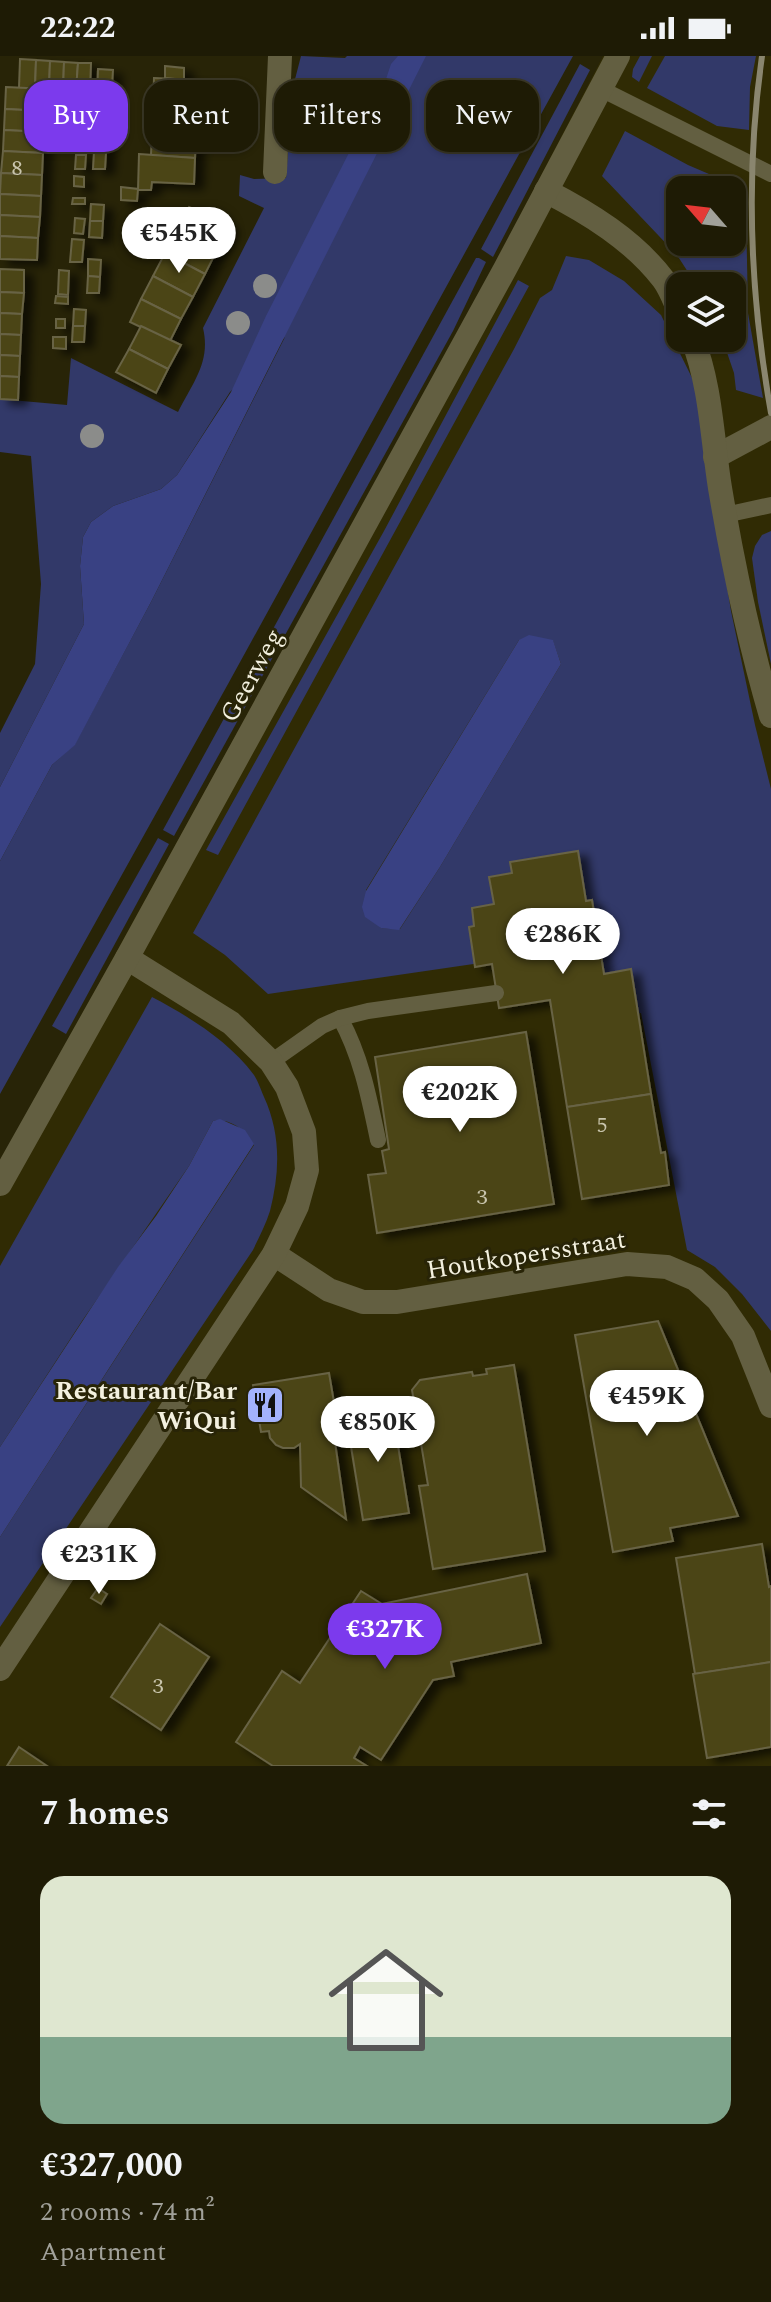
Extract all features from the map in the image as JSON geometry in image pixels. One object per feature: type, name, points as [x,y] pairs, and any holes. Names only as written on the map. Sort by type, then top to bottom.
[{"type":"street","points":[[275,172],[280,56]]},
{"type":"street","name":"Geerweg","points":[[0,1184],[127,958],[618,56]]},
{"type":"street","points":[[546,191],[578,207],[626,241],[666,284]]},
{"type":"street","points":[[696,352],[707,388],[725,515],[757,669],[771,716]]},
{"type":"street","points":[[715,457],[771,427]]},
{"type":"street","points":[[0,1669],[274,1254],[297,1206],[307,1170],[304,1132],[287,1087],[271,1062],[231,1023],[127,958]]},
{"type":"street","name":"Houtkopersstraat","points":[[274,1254],[329,1290],[363,1302],[397,1302],[627,1264],[667,1267],[695,1279],[718,1300],[743,1336],[771,1406]]},
{"type":"lane","points":[[601,89],[771,174]]},
{"type":"lane","points":[[725,515],[771,505]]},
{"type":"lane","points":[[271,1062],[322,1026],[340,1018],[368,1011],[496,993]]},
{"type":"lane","points":[[340,1018],[363,1070],[378,1140]]},
{"type":"shaded area","points":[[301,56],[573,56],[539,118],[539,80],[426,80],[426,152],[520,152],[0,1094],[0,861],[52,765],[75,744],[151,602],[285,337],[230,392],[177,475],[161,489],[113,506],[91,522],[83,537],[80,566],[84,624],[0,787],[0,733],[35,664],[41,584],[31,456],[0,452],[0,399],[67,405],[71,358],[178,412],[203,362],[203,328],[264,208],[239,196],[240,175],[254,179],[286,178],[288,152],[410,152],[410,80],[295,80]]},
{"type":"shaded area","points":[[398,56],[426,56],[410,88],[410,80],[386,80],[391,64]]},
{"type":"shaded area","points":[[603,56],[771,56],[771,1766],[0,1766],[0,1163],[486,281]]},
{"type":"shaded area","points":[[640,56],[652,56],[639,82],[632,77]]},
{"type":"shaded area","points":[[665,56],[756,56],[750,87],[749,130],[717,126],[647,88]]},
{"type":"shaded area","points":[[580,64],[590,70],[493,257],[481,249],[533,152],[539,152],[539,141]]},
{"type":"shaded area","points":[[625,131],[714,176],[666,176],[666,243],[602,176]]},
{"type":"shaded area","points":[[349,152],[378,152],[151,602],[75,745],[52,765],[0,861],[0,787],[84,624],[80,566],[83,537],[91,522],[113,506],[161,489],[177,475],[231,392]]},
{"type":"shaded area","points":[[746,208],[748,313],[763,398],[736,390],[727,352],[746,352],[746,272],[688,272],[678,256],[746,256]]},
{"type":"shaded area","points":[[566,256],[589,260],[624,281],[661,315],[666,325],[666,352],[679,352],[700,394],[731,611],[771,789],[771,1331],[742,1294],[715,1267],[687,1250],[641,1013],[611,1018],[494,961],[268,994],[225,955],[193,933],[540,298],[552,290]],"holes":[[[519,640],[553,641],[561,664],[400,929],[381,928],[366,890]]]},
{"type":"shaded area","points":[[476,258],[486,262],[453,331],[174,836],[163,830]]},
{"type":"shaded area","points":[[518,280],[529,286],[218,855],[206,850],[384,531]]},
{"type":"shaded area","points":[[771,531],[771,664],[752,558],[762,535]]},
{"type":"shaded area","points":[[529,635],[553,640],[561,664],[399,930],[381,928],[365,917],[362,907],[366,891],[519,640]]},
{"type":"shaded area","points":[[158,838],[169,844],[66,1034],[52,1026]]},
{"type":"shaded area","points":[[152,997],[220,1040],[255,1077],[270,1111],[276,1139],[276,1182],[270,1211],[253,1250],[0,1627],[0,1537],[254,1145],[237,1126],[226,1121],[213,1121],[189,1166],[0,1447],[0,1266]]},
{"type":"shaded area","points":[[220,1119],[245,1130],[254,1144],[0,1537],[0,1447],[118,1267],[189,1166],[213,1121]]},
{"type":"building","points":[[20,59],[36,60],[35,80],[24,80],[24,88],[19,88]]},
{"type":"building","points":[[36,60],[50,61],[49,80],[35,80]]},
{"type":"building","points":[[50,61],[64,62],[63,80],[49,80]]},
{"type":"building","points":[[64,62],[78,63],[77,80],[63,80]]},
{"type":"building","points":[[78,63],[91,63],[90,80],[77,80]]},
{"type":"building","points":[[165,66],[184,68],[184,80],[165,78]]},
{"type":"building","points":[[98,69],[113,70],[112,80],[98,80]]},
{"type":"building","points":[[154,78],[199,80],[154,80]]},
{"type":"building","points":[[6,87],[24,88],[24,110],[5,109]]},
{"type":"building","points":[[5,109],[24,110],[24,131],[4,130]]},
{"type":"building","points":[[4,130],[24,131],[24,152],[43,152],[43,153],[3,151]]},
{"type":"building","points":[[3,151],[43,153],[42,175],[1,173]]},
{"type":"building","points":[[94,152],[106,153],[105,169],[93,169]]},
{"type":"building","points":[[151,152],[195,152],[195,158],[151,155]]},
{"type":"building","points":[[139,154],[195,158],[194,184],[152,182],[151,190],[138,190]]},
{"type":"building","points":[[76,155],[86,155],[85,169],[75,169]]},
{"type":"building","points":[[1,173],[42,175],[41,196],[0,194]]},
{"type":"building","points":[[74,176],[84,177],[84,187],[74,186]]},
{"type":"building","points":[[121,187],[138,189],[137,201],[121,200]]},
{"type":"building","points":[[0,194],[41,196],[40,217],[0,215]]},
{"type":"building","points":[[73,198],[85,198],[85,204],[72,204]]},
{"type":"building","points":[[91,204],[104,205],[103,221],[90,221]]},
{"type":"building","points":[[189,207],[229,227],[216,252],[176,231]]},
{"type":"building","points":[[0,215],[40,217],[38,238],[0,236]]},
{"type":"building","points":[[75,218],[85,219],[83,234],[74,233]]},
{"type":"building","points":[[90,221],[103,221],[102,238],[89,237]]},
{"type":"building","points":[[176,231],[216,252],[205,274],[165,253]]},
{"type":"building","points":[[0,236],[38,238],[37,260],[0,259]]},
{"type":"building","points":[[72,239],[84,240],[82,262],[70,262]]},
{"type":"building","points":[[165,253],[205,274],[193,297],[153,276]]},
{"type":"building","points":[[88,259],[101,260],[100,277],[88,276]]},
{"type":"building","points":[[0,269],[24,270],[24,293],[0,292]]},
{"type":"building","points":[[59,270],[69,271],[68,295],[58,294]]},
{"type":"building","points":[[88,276],[100,277],[99,293],[87,293]]},
{"type":"building","points":[[153,276],[193,297],[181,319],[141,299]]},
{"type":"building","points":[[0,292],[24,293],[22,314],[0,313]]},
{"type":"building","points":[[56,296],[68,297],[68,304],[55,303]]},
{"type":"building","points":[[141,299],[181,319],[170,341],[130,322]]},
{"type":"building","points":[[74,309],[86,310],[85,326],[73,326]]},
{"type":"building","points":[[0,313],[22,314],[21,335],[0,334]]},
{"type":"building","points":[[56,319],[65,319],[65,328],[56,328]]},
{"type":"building","points":[[73,326],[85,326],[84,342],[72,342]]},
{"type":"building","points":[[141,326],[181,345],[168,369],[129,349]]},
{"type":"building","points":[[0,334],[21,335],[20,356],[0,355]]},
{"type":"building","points":[[53,337],[66,337],[66,349],[53,348]]},
{"type":"building","points":[[129,349],[168,369],[156,393],[116,372]]},
{"type":"building","points":[[0,355],[20,356],[19,377],[0,376]]},
{"type":"building","points":[[0,376],[19,377],[18,400],[0,399]]},
{"type":"building","points":[[578,851],[586,901],[592,900],[604,974],[631,969],[651,1094],[567,1107],[550,1000],[499,1008],[492,964],[475,967],[469,927],[474,926],[472,908],[494,904],[489,877],[512,873],[510,862]]},
{"type":"building","points":[[526,1032],[554,1204],[377,1233],[368,1175],[386,1173],[382,1151],[389,1149],[375,1057]]},
{"type":"building","points":[[651,1094],[661,1153],[665,1152],[669,1185],[582,1199],[567,1107]]},
{"type":"building","points":[[658,1321],[738,1516],[670,1528],[673,1541],[613,1552],[575,1335]]},
{"type":"building","points":[[514,1365],[545,1551],[433,1569],[419,1486],[428,1485],[412,1390],[420,1380],[472,1372],[473,1376],[487,1374],[486,1369]]},
{"type":"building","points":[[329,1373],[337,1420],[332,1421],[346,1519],[301,1487],[300,1444],[294,1448],[283,1448],[270,1438],[269,1431],[261,1432],[253,1385]]},
{"type":"building","points":[[392,1409],[409,1513],[363,1520],[346,1416]]},
{"type":"building","points":[[762,1544],[771,1586],[771,1662],[695,1674],[676,1558]]},
{"type":"building","points":[[527,1574],[541,1643],[451,1662],[454,1676],[433,1680],[381,1760],[360,1747],[354,1758],[367,1766],[273,1766],[236,1742],[282,1671],[300,1683],[361,1591],[382,1604]]},
{"type":"building","points":[[98,1588],[107,1594],[101,1604],[91,1598]]},
{"type":"building","points":[[160,1624],[209,1657],[161,1730],[111,1697]]},
{"type":"building","points":[[771,1662],[771,1747],[707,1758],[693,1674]]},
{"type":"building","points":[[19,1747],[47,1766],[7,1766]]},
{"type":"railway","points":[[762,56],[753,145],[752,235],[758,324],[771,413]]},
{"type":"place","name":"Restaurant/Bar WiQui","points":[[265,1405]]}]
